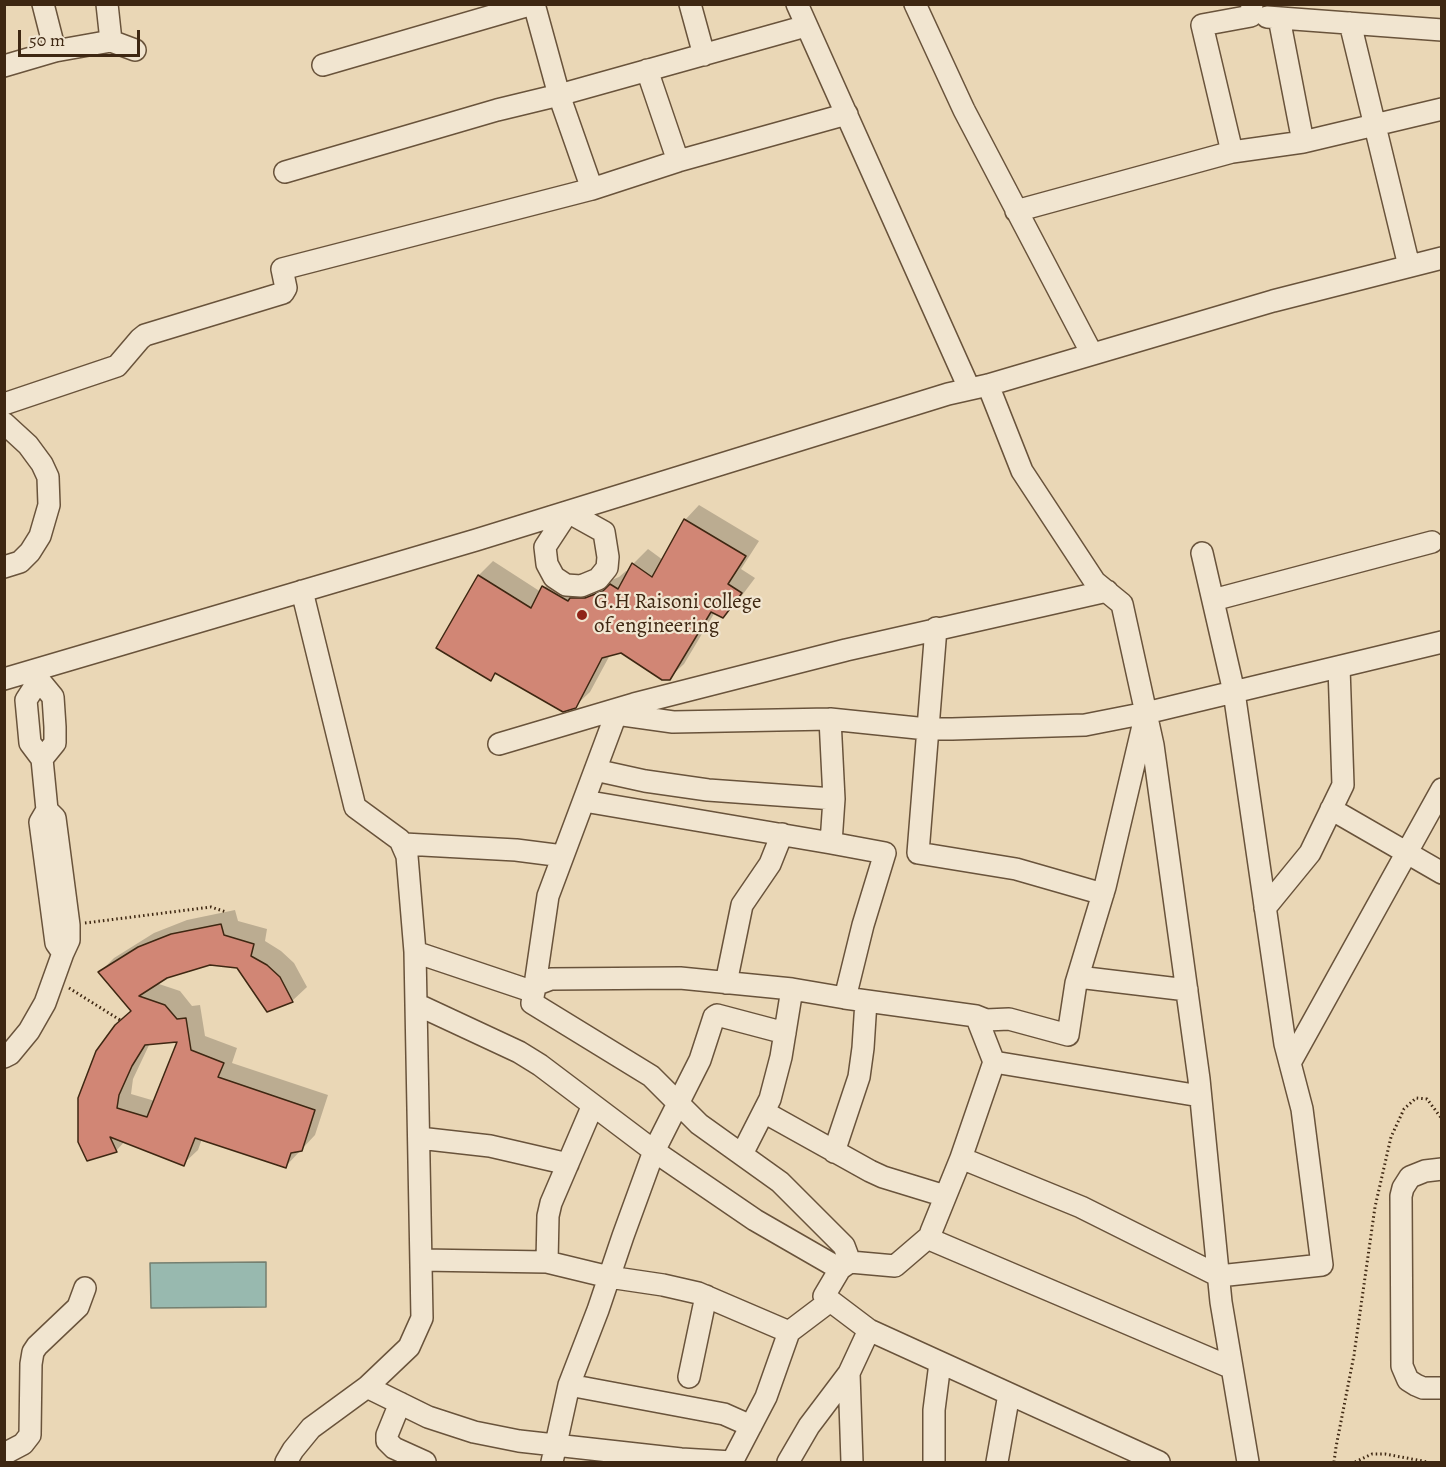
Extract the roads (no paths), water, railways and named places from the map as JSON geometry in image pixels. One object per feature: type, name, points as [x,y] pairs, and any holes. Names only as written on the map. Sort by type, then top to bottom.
[{"type":"street","points":[[43,4],[55,51]]},
{"type":"street","points":[[107,4],[111,41]]},
{"type":"street","points":[[323,65],[534,4],[559,95],[592,189]]},
{"type":"street","points":[[690,4],[704,55]]},
{"type":"street","points":[[797,4],[978,387],[1022,471],[1095,582],[1122,604],[1153,745],[1187,990],[1219,1276],[1248,1462]]},
{"type":"street","points":[[915,4],[964,110],[1092,354]]},
{"type":"street","points":[[1232,152],[1202,25],[1252,10],[1279,18],[1442,30]]},
{"type":"street","points":[[1279,18],[1303,142]]},
{"type":"street","points":[[1350,23],[1409,266]]},
{"type":"street","points":[[285,172],[497,110],[806,26]]},
{"type":"street","points":[[4,66],[55,51],[111,41],[135,50]]},
{"type":"street","points":[[647,70],[678,161]]},
{"type":"street","points":[[1016,212],[1232,152],[1303,142],[1442,109]]},
{"type":"street","points":[[4,404],[117,366],[145,335],[283,293],[286,288],[282,268],[592,189],[678,161],[847,114]]},
{"type":"street","points":[[4,679],[38,674],[302,591],[978,387],[1273,301],[1442,258]]},
{"type":"street","points":[[4,423],[38,456],[48,477],[49,490],[46,518],[30,552],[20,562],[4,567]]},
{"type":"street","points":[[1213,600],[1432,542]]},
{"type":"street","points":[[961,1158],[1082,1207],[1219,1276],[1322,1265],[1302,1109],[1285,1044],[1234,692],[1202,553]]},
{"type":"street","points":[[286,1462],[311,1428],[367,1387],[409,1347],[422,1318],[415,952],[407,856],[404,844],[400,840],[355,807],[302,591]]},
{"type":"street","points":[[499,744],[936,628],[1107,591]]},
{"type":"street","points":[[918,853],[936,628]]},
{"type":"street","points":[[617,711],[673,722],[830,718],[927,729],[1085,725],[1146,713],[1442,642]]},
{"type":"street","points":[[1265,908],[1310,853],[1342,785],[1339,667]]},
{"type":"street","points":[[38,674],[26,700],[30,744],[42,759],[47,810],[40,822],[56,943],[63,952]]},
{"type":"street","points":[[617,711],[548,896],[532,1003],[651,1076],[699,1124],[780,1182],[844,1246],[845,1266],[824,1296],[869,1330],[1159,1462]]},
{"type":"street","points":[[535,989],[550,979],[680,978],[792,989],[976,1016],[986,1020],[1009,1019],[1068,1035],[1078,976],[1103,894],[1146,713]]},
{"type":"street","points":[[830,718],[834,799],[831,843]]},
{"type":"street","points":[[595,770],[645,781],[708,790],[834,799]]},
{"type":"street","points":[[1290,1063],[1442,789]]},
{"type":"street","points":[[584,801],[885,853],[918,853],[1016,869],[1103,894]]},
{"type":"street","points":[[1331,809],[1442,873]]},
{"type":"street","points":[[4,1057],[10,1054],[29,1031],[45,1003],[69,940],[55,818],[47,810]]},
{"type":"street","points":[[726,983],[742,905],[770,864],[782,834]]},
{"type":"street","points":[[404,844],[516,850],[563,856]]},
{"type":"street","points":[[844,998],[885,853]]},
{"type":"street","points":[[415,952],[535,989]]},
{"type":"street","points":[[1078,976],[1187,990]]},
{"type":"street","points":[[742,1154],[764,1112],[775,1083],[792,989]]},
{"type":"street","points":[[834,1152],[859,1077],[864,1048],[866,1001]]},
{"type":"street","points":[[416,1004],[519,1052],[540,1065],[654,1151],[755,1220],[845,1266],[895,1266],[930,1236],[961,1158],[994,1062],[976,1016]]},
{"type":"street","points":[[554,1454],[569,1386],[654,1151],[700,1060],[715,1015],[785,1033]]},
{"type":"street","points":[[994,1062],[1200,1096]]},
{"type":"street","points":[[548,1262],[549,1209],[593,1105]]},
{"type":"street","points":[[764,1112],[834,1152],[884,1177],[945,1196]]},
{"type":"street","points":[[419,1138],[479,1144],[568,1164]]},
{"type":"street","points":[[1442,1169],[1425,1171],[1410,1177],[1401,1196],[1402,1366],[1408,1380],[1416,1385],[1423,1388],[1442,1388]]},
{"type":"street","points":[[930,1236],[934,1241],[1232,1368]]},
{"type":"street","points":[[422,1260],[548,1262],[609,1277],[663,1285],[706,1296],[789,1332]]},
{"type":"street","points":[[4,1454],[24,1444],[30,1435],[33,1352],[78,1307],[85,1288]]},
{"type":"street","points":[[689,1377],[706,1296]]},
{"type":"street","points":[[367,1387],[428,1417],[474,1432],[519,1441],[554,1454],[732,1462],[766,1397],[789,1332],[830,1301]]},
{"type":"street","points":[[789,1462],[809,1426],[849,1373],[869,1330]]},
{"type":"street","points":[[934,1462],[934,1410],[940,1363]]},
{"type":"street","points":[[849,1373],[852,1462]]},
{"type":"street","points":[[569,1386],[724,1414],[751,1426]]},
{"type":"street","points":[[997,1462],[1009,1394]]},
{"type":"street","points":[[400,1403],[387,1435],[387,1441],[394,1448],[425,1462]]},
{"type":"water","points":[[266,1262],[266,1307],[151,1308],[150,1263]]},
{"type":"place","name":"G.H Raisoni college of engineering","points":[[582,615]]}]
